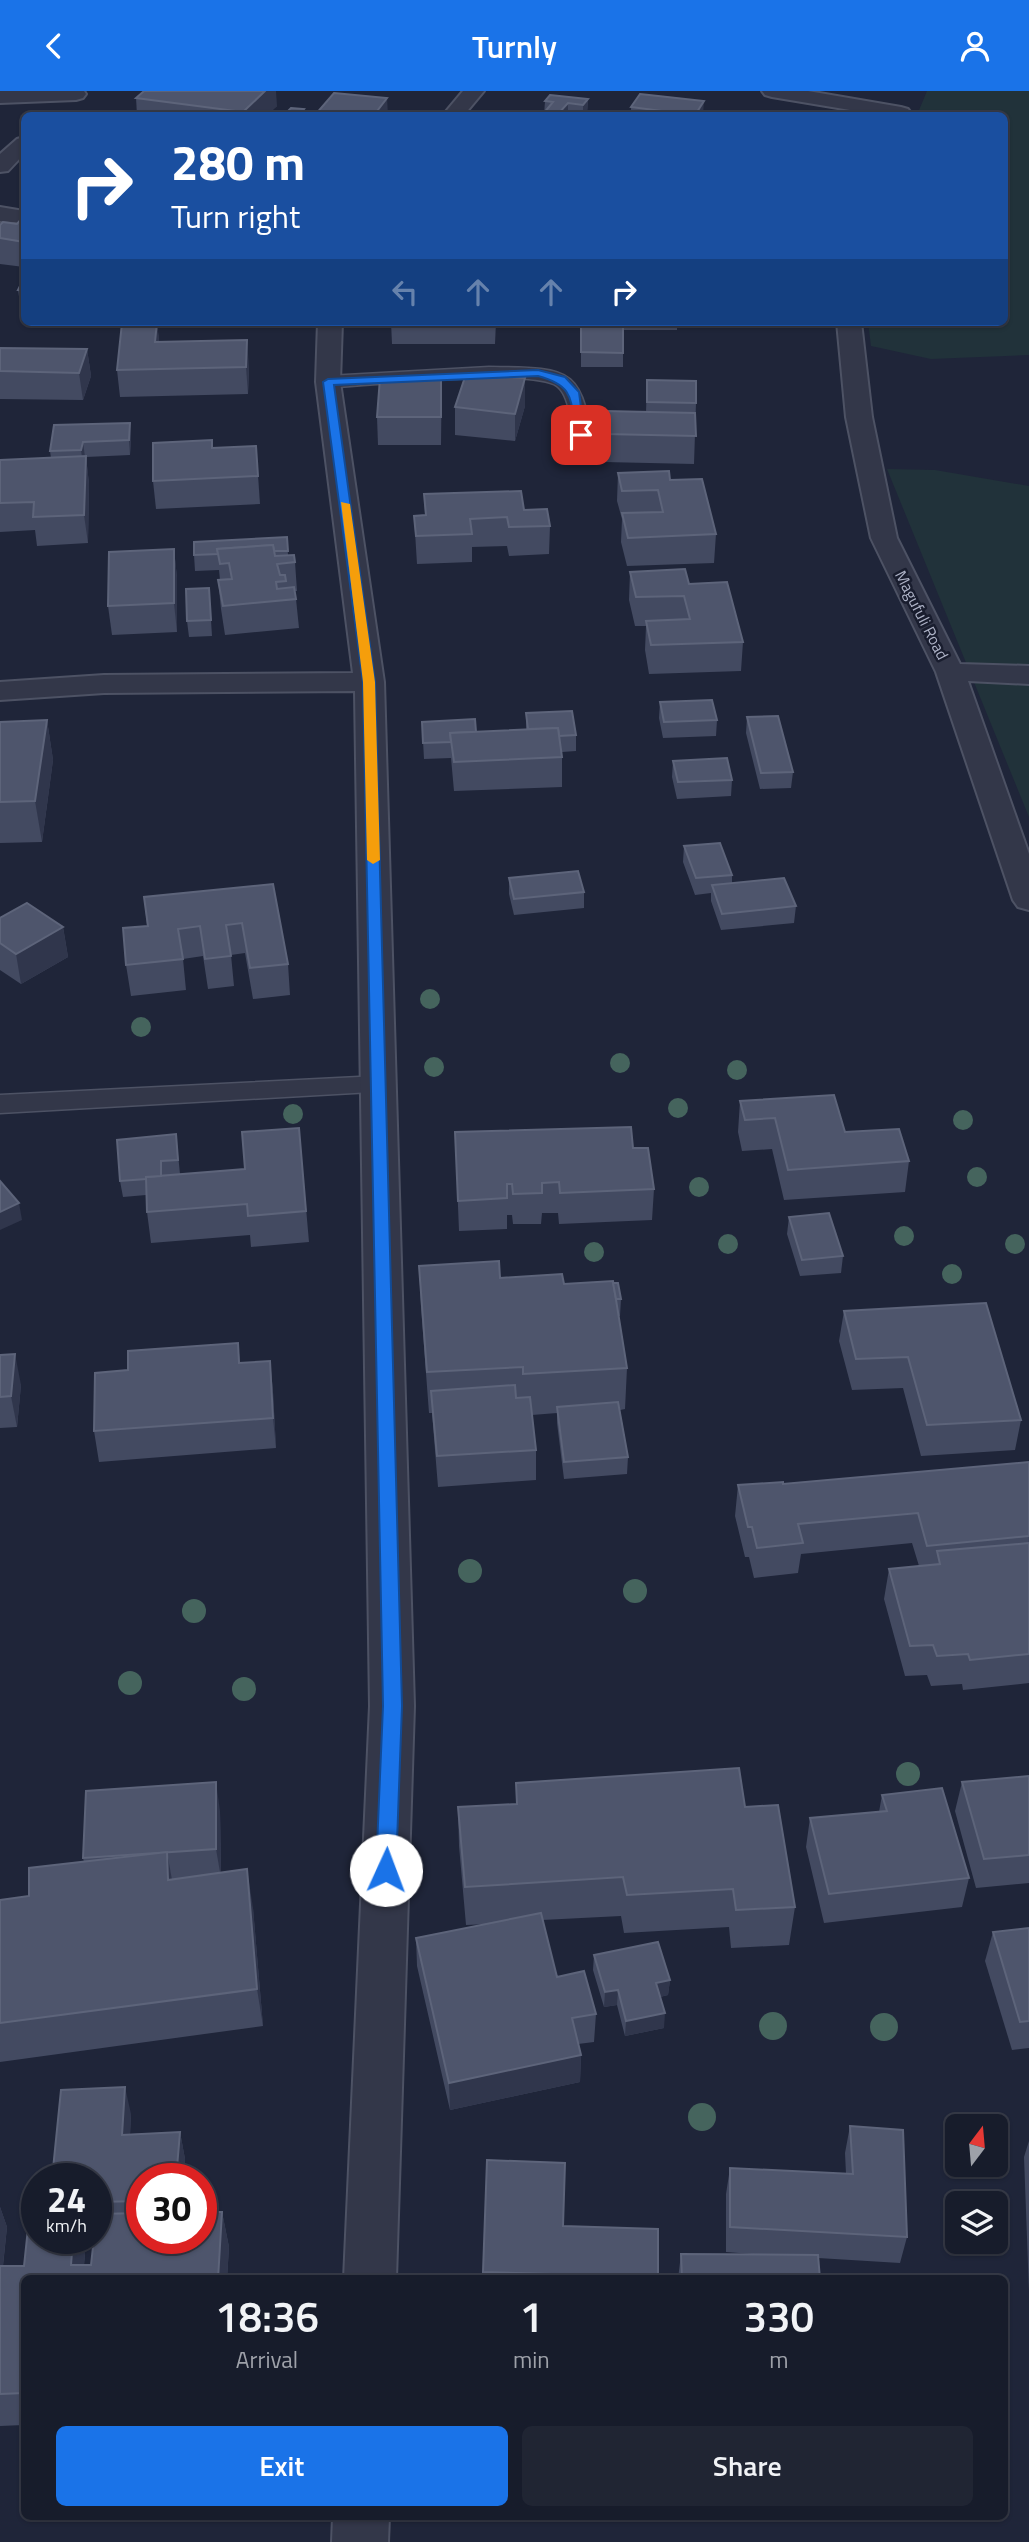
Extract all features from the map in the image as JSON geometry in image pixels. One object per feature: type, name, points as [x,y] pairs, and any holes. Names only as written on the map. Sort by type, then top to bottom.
[{"type":"street","points":[[456,112],[474,91]]},
{"type":"street","points":[[772,91],[904,109]]},
{"type":"street","points":[[0,97],[78,93]]},
{"type":"street","points":[[56,112],[78,93]]},
{"type":"street","points":[[0,166],[21,146]]},
{"type":"street","points":[[0,214],[21,217]]},
{"type":"street","points":[[330,326],[328,382],[369,682],[392,1706],[370,2275]]},
{"type":"street","name":"Magufuli Road","points":[[849,326],[859,417],[884,538],[950,672],[1029,900]]},
{"type":"street","points":[[950,672],[1029,675]]},
{"type":"street","points":[[0,691],[104,684],[369,682]]},
{"type":"street","points":[[360,2542],[361,2520]]},
{"type":"lane","points":[[328,382],[500,373],[538,373],[562,379],[574,392],[584,457]]},
{"type":"lane","points":[[0,1104],[379,1085]]},
{"type":"shaded area","points":[[927,91],[1029,91],[1029,355],[931,359],[871,346],[868,326],[1008,326],[1008,112],[918,112]]},
{"type":"shaded area","points":[[887,469],[935,470],[1029,486],[1029,817]]},
{"type":"building","points":[[144,91],[265,91],[243,112],[136,98]]},
{"type":"building","points":[[334,93],[387,98],[376,112],[318,112]]},
{"type":"building","points":[[640,94],[704,101],[697,112],[661,112],[631,107]]},
{"type":"building","points":[[550,95],[588,99],[583,105],[568,103],[560,112],[545,112],[553,102],[545,101]]},
{"type":"building","points":[[291,108],[304,109],[302,112],[287,112]]},
{"type":"building","points":[[21,219],[21,242],[0,238],[0,225],[3,222],[17,224]]},
{"type":"building","points":[[122,326],[157,326],[155,342],[247,340],[246,367],[117,370]]},
{"type":"building","points":[[581,326],[623,326],[623,353],[581,352]]},
{"type":"building","points":[[0,348],[87,349],[79,373],[0,371]]},
{"type":"building","points":[[466,374],[525,378],[515,414],[455,407]]},
{"type":"building","points":[[441,377],[441,417],[377,417],[380,378]]},
{"type":"building","points":[[647,380],[696,381],[696,403],[647,402]]},
{"type":"building","points":[[605,411],[695,413],[696,436],[605,434]]},
{"type":"building","points":[[130,423],[129,440],[83,442],[81,450],[50,451],[54,425]]},
{"type":"building","points":[[212,440],[212,448],[256,446],[258,476],[153,481],[153,443]]},
{"type":"building","points":[[86,456],[84,515],[33,517],[34,502],[0,503],[0,460]]},
{"type":"building","points":[[669,471],[670,480],[702,479],[716,534],[628,538],[622,513],[663,512],[658,490],[622,491],[618,473]]},
{"type":"building","points":[[521,491],[524,510],[547,509],[550,526],[509,527],[507,517],[470,519],[472,534],[416,536],[414,516],[426,515],[424,494]]},
{"type":"building","points":[[287,537],[288,551],[274,551],[273,545],[217,549],[218,554],[194,555],[194,542]]},
{"type":"building","points":[[273,545],[275,556],[294,555],[295,562],[277,564],[280,575],[285,575],[286,581],[276,582],[277,589],[294,587],[296,599],[223,606],[218,580],[232,579],[229,563],[220,564],[217,549]]},
{"type":"building","points":[[174,549],[174,603],[108,606],[109,552]]},
{"type":"building","points":[[685,569],[689,584],[727,582],[743,642],[651,645],[646,621],[690,619],[684,596],[636,597],[630,572]]},
{"type":"building","points":[[209,588],[211,620],[187,621],[186,589]]},
{"type":"building","points":[[712,700],[717,720],[664,722],[660,702]]},
{"type":"building","points":[[572,711],[576,735],[559,736],[558,728],[528,729],[526,713]]},
{"type":"building","points":[[778,716],[793,772],[761,773],[747,717]]},
{"type":"building","points":[[475,719],[476,732],[450,733],[451,742],[423,743],[422,722]]},
{"type":"building","points":[[47,720],[35,801],[0,802],[0,722]]},
{"type":"building","points":[[558,728],[562,757],[454,762],[450,733]]},
{"type":"building","points":[[727,758],[732,780],[678,782],[673,761]]},
{"type":"building","points":[[720,843],[732,875],[696,878],[684,846]]},
{"type":"building","points":[[578,871],[584,892],[514,899],[509,878]]},
{"type":"building","points":[[784,878],[796,906],[722,914],[712,885]]},
{"type":"building","points":[[273,884],[288,964],[250,968],[242,923],[226,925],[231,956],[205,959],[200,926],[178,929],[183,959],[126,965],[123,928],[148,926],[144,897]]},
{"type":"building","points":[[27,903],[63,927],[16,954],[0,943],[0,918]]},
{"type":"building","points":[[834,1095],[845,1132],[899,1129],[909,1161],[788,1170],[775,1118],[745,1120],[740,1101]]},
{"type":"building","points":[[631,1127],[633,1148],[648,1148],[654,1189],[560,1193],[559,1182],[542,1183],[542,1193],[513,1194],[512,1184],[507,1184],[507,1198],[458,1201],[455,1132]]},
{"type":"building","points":[[299,1128],[306,1211],[248,1216],[247,1204],[147,1212],[146,1177],[245,1169],[242,1132]]},
{"type":"building","points":[[176,1134],[178,1160],[161,1161],[161,1176],[120,1181],[117,1140]]},
{"type":"building","points":[[0,1181],[19,1203],[0,1212]]},
{"type":"building","points":[[829,1213],[843,1256],[802,1260],[789,1217]]},
{"type":"building","points":[[499,1261],[500,1278],[562,1274],[564,1284],[613,1281],[627,1368],[523,1374],[523,1367],[427,1372],[419,1266]]},
{"type":"building","points":[[613,1283],[618,1283],[621,1299],[616,1299]]},
{"type":"building","points":[[986,1303],[1021,1420],[927,1425],[908,1357],[856,1359],[844,1311]]},
{"type":"building","points":[[238,1343],[239,1363],[270,1361],[273,1418],[94,1431],[95,1373],[128,1370],[128,1351]]},
{"type":"building","points":[[15,1354],[11,1396],[0,1397],[0,1355]]},
{"type":"building","points":[[515,1385],[516,1398],[530,1397],[536,1450],[437,1456],[431,1391]]},
{"type":"building","points":[[618,1402],[628,1457],[564,1462],[557,1407]]},
{"type":"building","points":[[1029,1462],[1029,1536],[927,1546],[918,1513],[798,1524],[803,1543],[757,1548],[752,1527],[748,1527],[738,1485],[783,1484]]},
{"type":"building","points":[[1029,1543],[1029,1654],[970,1660],[968,1654],[937,1656],[933,1645],[910,1646],[889,1569],[940,1564],[937,1551]]},
{"type":"building","points":[[739,1768],[745,1807],[778,1805],[795,1907],[736,1910],[733,1889],[627,1895],[623,1877],[465,1887],[458,1807],[517,1804],[516,1783]]},
{"type":"building","points":[[1029,1776],[1029,1855],[984,1859],[962,1782]]},
{"type":"building","points":[[216,1782],[216,1849],[83,1858],[86,1791]]},
{"type":"building","points":[[942,1788],[969,1878],[829,1894],[810,1818],[887,1811],[882,1795]]},
{"type":"building","points":[[167,1852],[168,1880],[247,1869],[257,1989],[0,2023],[0,1900],[29,1896],[29,1868]]},
{"type":"building","points":[[541,1913],[557,1977],[584,1971],[596,2014],[572,2018],[581,2055],[449,2083],[416,1938]]},
{"type":"building","points":[[1029,1928],[1029,2021],[1020,2022],[993,1932]]},
{"type":"building","points":[[658,1942],[670,1980],[656,1983],[665,2013],[626,2021],[618,1990],[605,1992],[594,1955]]},
{"type":"building","points":[[125,2087],[122,2135],[180,2132],[177,2163],[126,2163],[126,2201],[112,2202],[112,2163],[54,2163],[61,2090]]},
{"type":"building","points":[[850,2126],[903,2130],[907,2237],[730,2227],[730,2168],[853,2174]]},
{"type":"building","points":[[487,2160],[565,2163],[563,2226],[658,2229],[658,2275],[483,2272]]},
{"type":"building","points":[[217,2212],[222,2212],[218,2275],[21,2275],[21,2393],[0,2394],[0,2266],[24,2266],[25,2254],[72,2254],[71,2265],[91,2265],[92,2254],[112,2254],[112,2214],[126,2213],[126,2254],[217,2254]]},
{"type":"building","points":[[681,2254],[818,2255],[820,2275],[682,2275]]},
{"type":"slow traffic","points":[[345,504],[369,682],[373,860]]},
{"type":"route","points":[[386,1870],[392,1706],[369,682],[328,382],[538,373],[562,379],[574,392],[581,435]]}]
